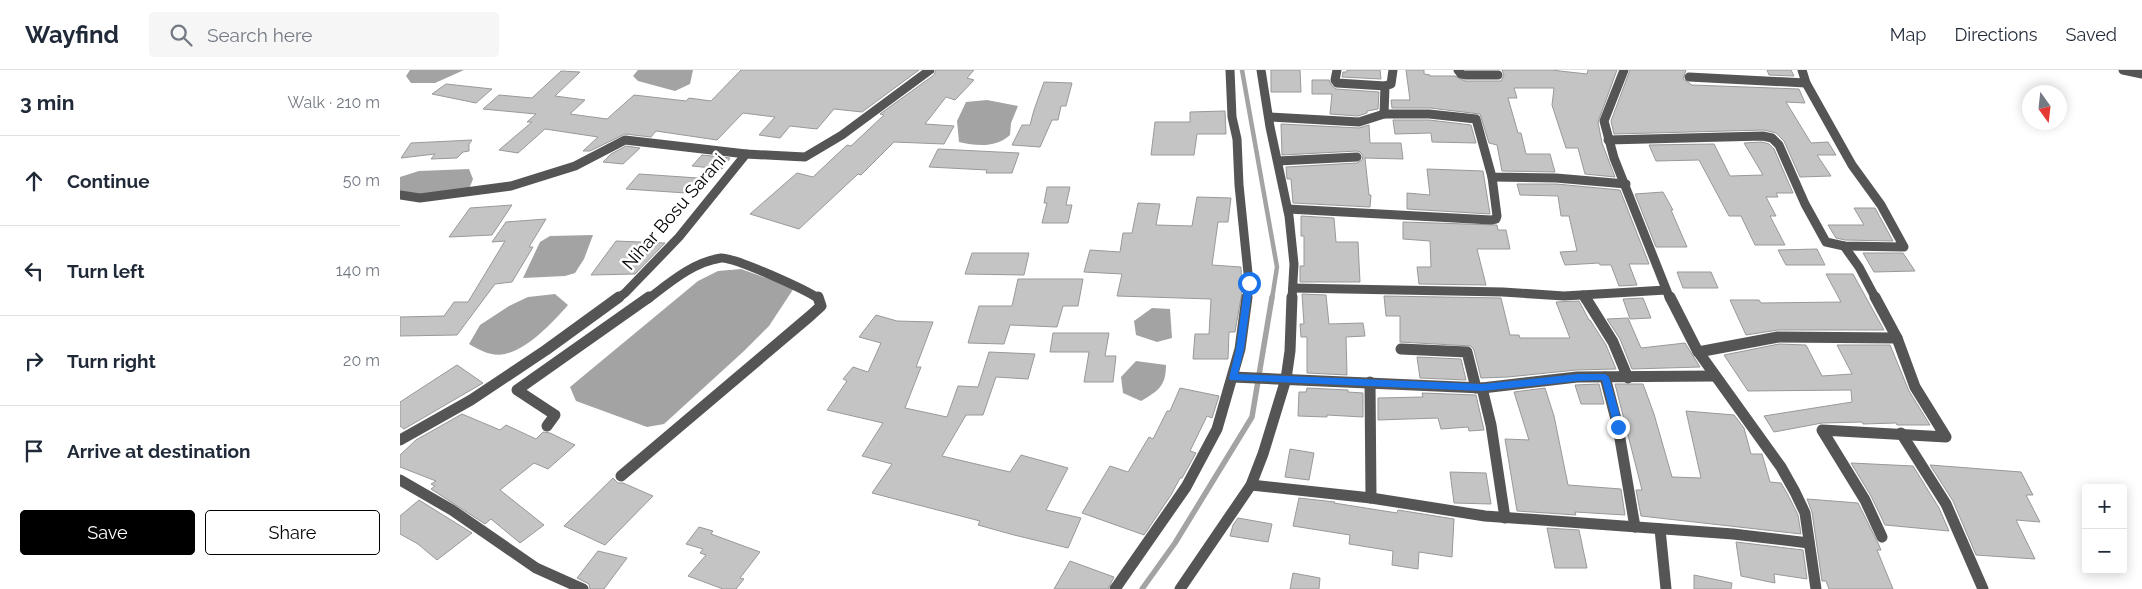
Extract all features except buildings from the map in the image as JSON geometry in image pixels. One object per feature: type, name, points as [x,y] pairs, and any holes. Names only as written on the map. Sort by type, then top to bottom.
[{"type":"street","name":"Nihar Bosu Sarani","points":[[400,440],[478,395],[546,350],[625,293],[679,237],[746,154],[805,157],[842,135],[930,70]]},
{"type":"street","points":[[1115,589],[1186,487],[1217,429],[1240,349],[1249,283],[1238,185],[1237,139],[1232,117],[1230,70]]},
{"type":"street","points":[[1180,589],[1251,485],[1263,454],[1286,379],[1290,351],[1294,264],[1288,209],[1261,70]]},
{"type":"street","points":[[1337,70],[1336,80],[1338,83],[1385,86],[1391,84],[1393,79],[1392,70]]},
{"type":"street","points":[[1458,70],[1461,74],[1465,75],[1498,75]]},
{"type":"street","points":[[1624,70],[1604,121],[1608,140],[1666,290],[1698,352],[1781,467],[1805,513],[1816,589]]},
{"type":"street","points":[[1608,140],[1763,136],[1772,138],[1779,145],[1804,204],[1823,240],[1830,244],[1844,246],[1904,247],[1880,205],[1852,165],[1806,83],[1802,70]]},
{"type":"street","points":[[2123,70],[2142,74]]},
{"type":"street","points":[[1689,77],[1806,83]]},
{"type":"street","points":[[1384,114],[1385,86]]},
{"type":"street","points":[[1269,118],[1359,122],[1384,114],[1429,114],[1476,119],[1492,177],[1497,216],[1491,220],[1288,209]]},
{"type":"street","points":[[400,195],[420,198],[510,186],[575,166],[625,140],[746,154]]},
{"type":"street","points":[[1278,161],[1357,158]]},
{"type":"street","points":[[1492,177],[1556,178],[1626,184]]},
{"type":"street","points":[[1844,246],[1859,267],[1897,338],[1915,387],[1946,437],[1822,430],[1865,500],[1882,538]]},
{"type":"street","points":[[548,426],[555,415],[517,390],[690,269],[722,258],[772,275],[819,298],[821,306],[810,316],[621,476]]},
{"type":"street","points":[[1293,288],[1503,292],[1526,295],[1583,295],[1666,290]]},
{"type":"street","points":[[1583,295],[1613,342],[1628,378]]},
{"type":"street","points":[[1698,352],[1778,337],[1897,338]]},
{"type":"street","points":[[1401,349],[1467,352],[1491,425],[1504,518]]},
{"type":"street","points":[[1233,378],[1370,382],[1479,388],[1578,377],[1715,376]]},
{"type":"street","points":[[1605,377],[1618,427],[1634,527]]},
{"type":"street","points":[[1370,382],[1371,498]]},
{"type":"street","points":[[1901,433],[1946,504],[1983,589]]},
{"type":"street","points":[[400,480],[470,521],[524,562],[558,580],[583,589]]},
{"type":"street","points":[[1251,485],[1371,498],[1504,518],[1733,534],[1809,543]]},
{"type":"street","points":[[1660,529],[1666,589]]},
{"type":"shaded area","points":[[410,70],[464,70],[435,83],[411,83],[406,76]]},
{"type":"shaded area","points":[[638,70],[693,70],[690,84],[675,91],[638,81],[633,76]]},
{"type":"shaded area","points":[[987,100],[1018,106],[1011,123],[1010,135],[999,142],[986,145],[959,142],[957,121],[966,102]]},
{"type":"shaded area","points":[[469,169],[473,179],[469,189],[416,196],[400,192],[400,177],[419,171]]},
{"type":"shaded area","points":[[593,235],[584,259],[575,273],[565,276],[523,278],[540,242],[550,236]]},
{"type":"shaded area","points":[[741,269],[794,288],[769,326],[664,424],[647,427],[576,401],[570,387],[698,281],[718,271]]},
{"type":"shaded area","points":[[555,294],[568,305],[548,327],[522,347],[505,354],[495,355],[481,351],[469,344],[480,325],[509,306],[528,297]]},
{"type":"shaded area","points":[[1152,308],[1170,309],[1172,338],[1157,342],[1136,335],[1134,321]]},
{"type":"shaded area","points":[[1136,361],[1166,365],[1163,383],[1152,394],[1141,401],[1123,393],[1121,377]]},
{"type":"waterway","points":[[1242,70],[1277,267],[1272,299]]},
{"type":"waterway","points":[[1142,589],[1175,543],[1252,417],[1272,297]]},
{"type":"route","points":[[1249,283],[1240,349],[1233,378],[1370,382],[1482,388],[1578,377],[1605,377],[1618,427]]}]
